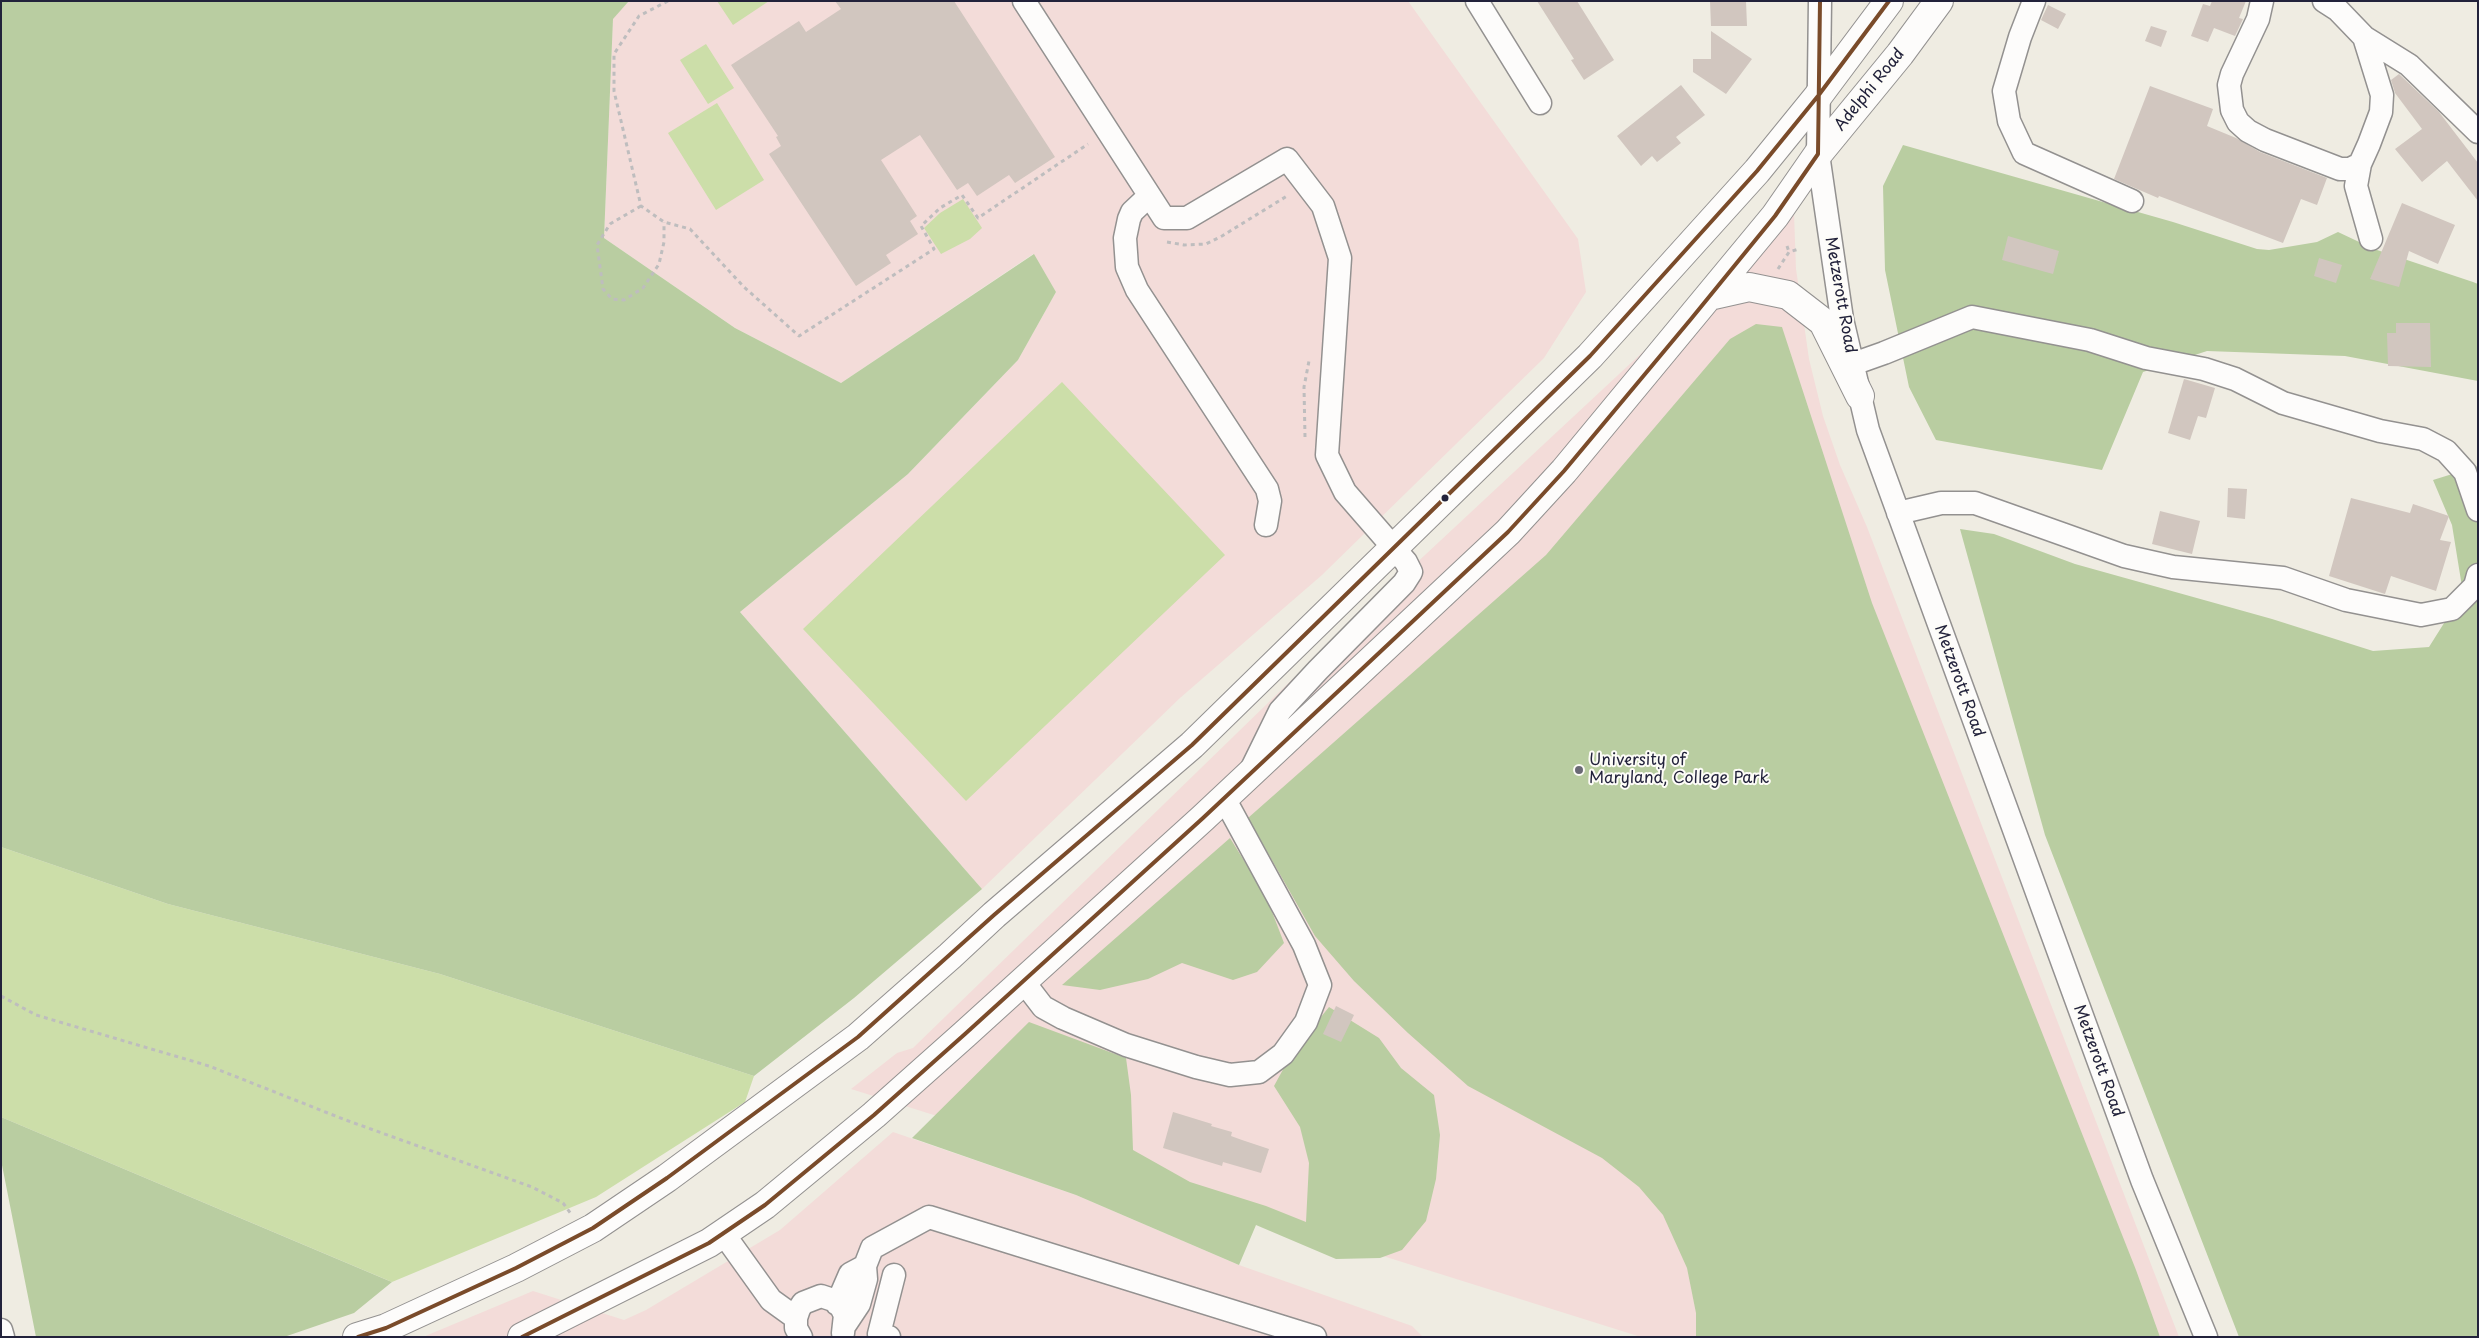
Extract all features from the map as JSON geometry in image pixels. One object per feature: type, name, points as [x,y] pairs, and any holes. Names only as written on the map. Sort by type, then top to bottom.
[{"type":"main road","points":[[357,1337],[387,1332],[516,1268],[584,1232],[668,1178],[858,1036],[994,915],[1192,745],[1590,356],[1757,171],[1818,96],[1889,1]]},
{"type":"main road","name":"Adelphi Road","points":[[522,1337],[709,1243],[765,1205],[874,1115],[1224,798],[1508,532],[1564,471],[1775,216],[1818,154],[1900,54],[1939,1]]},
{"type":"main road","points":[[1709,296],[1749,286],[1788,295],[1823,322],[1860,396]]},
{"type":"street","points":[[1024,1],[1164,218],[1187,218],[1287,159],[1323,206],[1340,258],[1327,455],[1345,492],[1406,562],[1411,572],[1404,583],[1280,711],[1248,775]]},
{"type":"street","points":[[1478,1],[1540,103]]},
{"type":"street","name":"Metzerott Road","points":[[1820,1],[1818,154],[1842,319],[1868,430],[2142,1180],[2206,1337]]},
{"type":"street","points":[[2034,1],[2020,36],[2004,91],[2009,121],[2024,153],[2132,201]]},
{"type":"street","points":[[2262,1],[2258,19],[2232,74],[2229,85],[2232,110],[2238,122],[2248,132],[2326,165],[2340,169],[2350,169],[2360,164]]},
{"type":"street","points":[[2324,1],[2338,10],[2364,37],[2409,65],[2478,132]]},
{"type":"street","points":[[2364,37],[2382,95],[2376,127],[2360,164],[2356,186],[2371,239]]},
{"type":"street","points":[[1149,196],[1132,212],[1129,219],[1125,238],[1127,267],[1136,290],[1267,489],[1270,501],[1266,525]]},
{"type":"street","points":[[1853,364],[1884,354],[1972,317],[2090,340],[2146,358],[2204,370],[2235,379],[2292,405],[2380,431],[2424,439],[2446,451],[2465,472],[2478,510]]},
{"type":"street","points":[[1898,513],[1941,503],[1975,503],[2124,556],[2173,567],[2283,578],[2346,600],[2421,615],[2452,609],[2475,586],[2478,575]]},
{"type":"street","points":[[1023,980],[1044,1006],[1063,1018],[1126,1045],[1196,1067],[1230,1075],[1259,1072],[1283,1054],[1306,1022],[1320,985],[1304,944],[1224,798]]},
{"type":"street","points":[[843,1331],[859,1304],[866,1279],[865,1266],[872,1248],[930,1217],[1315,1337]]},
{"type":"street","points":[[723,1233],[771,1300],[798,1328]]},
{"type":"street","points":[[837,1304],[850,1274],[865,1266]]},
{"type":"street","points":[[889,1337],[879,1334],[894,1275]]},
{"type":"street","points":[[798,1328],[803,1303],[815,1297],[827,1298],[837,1304],[845,1315],[843,1331]]},
{"type":"street","points":[[1,1330],[3,1337]]},
{"type":"path","points":[[668,1],[639,16],[614,54],[614,91],[641,206],[664,222],[690,229],[744,287],[799,336],[934,249],[921,226],[940,208],[962,195],[978,218],[1088,144]]},
{"type":"path","points":[[641,206],[610,224],[597,245],[603,289],[612,299],[624,300],[643,288],[659,264],[664,242],[664,222]]},
{"type":"path","points":[[1786,246],[1789,252]]},
{"type":"path","points":[[1773,276],[1789,252],[1799,249]]},
{"type":"path","points":[[1,996],[36,1015],[208,1066],[343,1119],[532,1187],[563,1203],[584,1232]]},
{"type":"shaded area","points":[[629,1],[1408,1],[1578,239],[1586,292],[1544,358],[1322,575],[1180,698],[982,889],[740,612],[908,474],[1018,360],[1056,292],[1033,254],[841,383],[735,328],[604,238],[613,18]]},
{"type":"shaded area","name":"University of Maryland, College Park","points":[[1793,185],[1796,269],[1809,359],[1823,416],[1840,465],[1867,527],[2179,1337],[1641,1337],[851,1089],[897,1053],[913,1048],[1307,665],[1647,348]]},
{"type":"shaded area","points":[[893,1132],[1076,1195],[1239,1265],[1412,1326],[1423,1337],[423,1337],[533,1291],[624,1320],[646,1310],[780,1230]]},
{"type":"green space","points":[[1,1],[629,1],[613,19],[604,238],[735,328],[841,383],[1034,254],[1056,292],[1018,360],[908,474],[740,612],[982,889],[854,998],[754,1076],[440,974],[168,904],[1,847]]},
{"type":"green space","points":[[717,1],[769,1],[733,25]]},
{"type":"green space","points":[[706,44],[734,88],[708,104],[680,60]]},
{"type":"green space","points":[[717,103],[764,180],[716,210],[668,133]]},
{"type":"green space","points":[[1903,145],[2173,222],[2257,249],[2269,250],[2317,242],[2338,232],[2374,249],[2478,284],[2478,381],[2345,356],[2207,351],[2143,372],[2102,470],[1936,440],[1909,387],[1885,270],[1883,186]]},
{"type":"green space","points":[[963,199],[982,228],[970,239],[941,254],[924,228],[940,213]]},
{"type":"green space","name":"University of Maryland, College Park","points":[[1756,324],[1782,327],[1872,603],[2136,1270],[2160,1337],[1696,1337],[1696,1313],[1687,1268],[1663,1215],[1639,1187],[1602,1158],[1468,1086],[1408,1033],[1354,981],[1315,936],[1248,818],[1546,555],[1730,339]]},
{"type":"green space","points":[[1062,382],[1225,555],[966,801],[803,629]]},
{"type":"green space","points":[[2478,466],[2478,1337],[2239,1337],[2045,835],[1960,529],[1994,534],[2075,564],[2272,619],[2373,651],[2429,647],[2463,593],[2452,525],[2433,480]]},
{"type":"green space","points":[[1230,838],[1266,896],[1284,943],[1257,972],[1233,980],[1182,963],[1148,979],[1100,990],[1062,985]]},
{"type":"green space","points":[[1,847],[168,904],[440,974],[754,1076],[745,1102],[596,1197],[392,1282],[1,1117]]},
{"type":"green space","points":[[1329,1007],[1379,1038],[1401,1068],[1434,1095],[1440,1135],[1436,1179],[1426,1221],[1402,1250],[1380,1258],[1336,1259],[1256,1225],[1239,1265],[1076,1195],[912,1138],[1029,1022],[1126,1058],[1131,1095],[1133,1150],[1190,1182],[1266,1206],[1306,1222],[1309,1163],[1300,1127],[1274,1086],[1292,1053]]},
{"type":"green space","points":[[1,1117],[392,1282],[354,1313],[284,1337],[36,1337],[1,1160]]},
{"type":"building","points":[[835,1],[954,1],[1055,157],[1015,183],[1009,175],[977,196],[968,183],[957,190],[920,135],[881,160],[917,216],[910,221],[918,234],[886,255],[891,263],[856,286],[769,154],[781,146],[776,137],[778,136],[731,65],[799,21],[806,32],[841,9]]},
{"type":"building","points":[[1537,1],[1577,1],[1614,60],[1584,80],[1571,60],[1574,59]]},
{"type":"building","points":[[1710,1],[1746,1],[1747,26],[1711,26]]},
{"type":"building","points":[[2212,1],[2246,1],[2239,18],[2243,19],[2235,36],[2214,28],[2208,42],[2191,36],[2203,4],[2210,6]]},
{"type":"building","points":[[2048,5],[2066,14],[2058,29],[2041,20]]},
{"type":"building","points":[[2151,26],[2167,31],[2161,47],[2145,41]]},
{"type":"building","points":[[1711,31],[1752,59],[1726,94],[1693,72],[1693,59],[1711,59]]},
{"type":"building","points":[[2399,74],[2439,112],[2478,163],[2478,201],[2447,161],[2422,182],[2395,149],[2422,129],[2395,93],[2391,80]]},
{"type":"building","points":[[1681,85],[1705,115],[1676,137],[1681,143],[1657,162],[1652,156],[1641,166],[1617,136]]},
{"type":"building","points":[[2150,86],[2213,109],[2207,126],[2236,138],[2260,152],[2327,178],[2317,205],[2301,199],[2283,243],[2159,196],[2158,198],[2114,179]]},
{"type":"building","points":[[2402,203],[2455,225],[2438,264],[2409,251],[2399,287],[2370,279]]},
{"type":"building","points":[[2008,236],[2059,251],[2053,274],[2002,260]]},
{"type":"building","points":[[2319,258],[2342,265],[2336,283],[2314,276]]},
{"type":"building","points":[[2396,323],[2430,323],[2431,367],[2388,366],[2387,333],[2396,333]]},
{"type":"building","points":[[2184,379],[2215,388],[2206,418],[2198,416],[2190,440],[2168,433]]},
{"type":"building","points":[[2228,488],[2247,489],[2245,519],[2227,517]]},
{"type":"building","points":[[2351,498],[2410,513],[2413,504],[2449,516],[2440,540],[2451,542],[2436,591],[2391,576],[2385,594],[2329,576]]},
{"type":"building","points":[[2160,511],[2200,521],[2192,554],[2152,544]]},
{"type":"building","points":[[1336,1006],[1354,1015],[1341,1042],[1323,1034]]},
{"type":"building","points":[[1173,1112],[1212,1124],[1211,1126],[1232,1132],[1231,1136],[1269,1149],[1261,1173],[1223,1162],[1222,1166],[1163,1148]]},
{"type":"transit line","points":[[522,1337],[709,1243],[765,1205],[874,1115],[965,1034],[1203,818],[1508,532],[1564,471],[1691,319],[1775,216],[1818,154],[1820,1]]},
{"type":"transit line","points":[[358,1337],[386,1328],[516,1268],[593,1228],[667,1178],[858,1037],[994,915],[1192,745],[1590,356],[1757,171],[1818,96],[1889,1]]},
{"type":"place","name":"University of Maryland, College Park","points":[[1579,770]]}]
